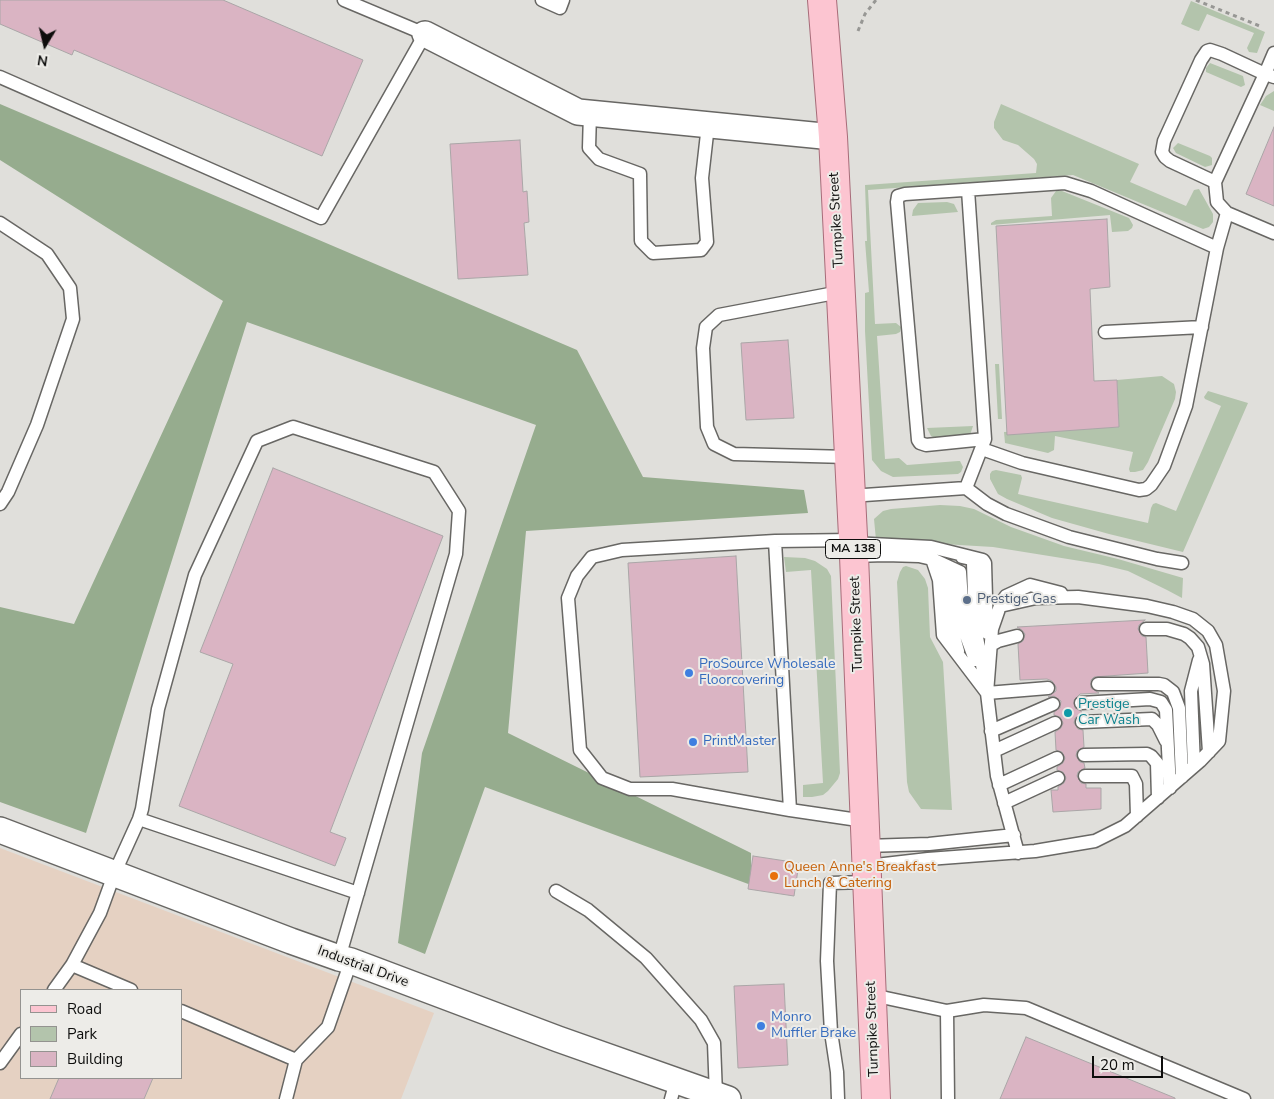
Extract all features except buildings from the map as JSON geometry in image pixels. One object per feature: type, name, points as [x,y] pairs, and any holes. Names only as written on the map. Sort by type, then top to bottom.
[{"type":"main road","name":"Turnpike Street","points":[[822,0],[833,137],[876,1099]]},
{"type":"street","points":[[425,34],[578,112],[833,137]]},
{"type":"street","name":"Industrial Drive","points":[[0,830],[345,960],[674,1090],[722,1097]]},
{"type":"lane","points":[[0,77],[321,218],[425,34],[344,0]]},
{"type":"lane","points":[[542,0],[560,8],[563,0]]},
{"type":"lane","points":[[1215,182],[1170,161],[1162,152],[1164,141],[1204,53],[1210,50],[1270,75]]},
{"type":"lane","points":[[1274,53],[1270,75],[1215,182],[1217,202],[1228,213],[1274,233]]},
{"type":"lane","points":[[590,113],[589,148],[599,159],[640,174],[641,241],[653,253],[701,250],[707,242],[702,178],[708,125]]},
{"type":"lane","points":[[1217,248],[1077,186],[1055,183],[898,196],[918,440],[926,445],[983,444],[1022,463],[1139,490],[1146,489],[1164,466],[1186,406],[1217,248],[1228,213]]},
{"type":"lane","points":[[966,488],[983,444],[968,190]]},
{"type":"lane","points":[[0,223],[47,254],[70,288],[73,319],[37,425],[8,492],[0,504]]},
{"type":"lane","points":[[840,292],[719,315],[706,327],[703,348],[707,427],[714,444],[734,454],[848,457]]},
{"type":"lane","points":[[1105,332],[1202,328]]},
{"type":"lane","points":[[55,989],[72,965],[100,913],[115,872],[139,819],[158,709],[195,575],[257,442],[293,427],[434,472],[459,511],[456,554],[358,893],[345,960],[328,1027],[296,1060],[286,1099]]},
{"type":"lane","points":[[850,496],[966,488],[987,504],[1006,514],[1069,537],[1157,559],[1182,563]]},
{"type":"lane","points":[[775,541],[790,810]]},
{"type":"lane","points":[[987,693],[992,629],[1003,598],[1030,586],[1078,597],[1147,606],[1193,619],[1208,630],[1216,645],[1224,691],[1220,737],[1209,752],[1125,826],[1095,841],[1051,850],[1018,853],[928,858],[866,854],[790,810],[672,789],[630,789],[602,778],[580,750],[568,598],[576,576],[592,557],[622,550],[775,541],[932,553],[971,559],[973,563],[975,626],[987,693],[999,785],[1018,853]]},
{"type":"lane","points":[[932,553],[960,572],[964,630],[987,693]]},
{"type":"lane","points":[[932,553],[939,577],[943,635],[987,693]]},
{"type":"lane","points":[[1146,629],[1167,629],[1184,634],[1195,642],[1203,664],[1209,752]]},
{"type":"lane","points":[[991,645],[1017,636]]},
{"type":"lane","points":[[1194,766],[1191,691],[1200,654]]},
{"type":"lane","points":[[1098,684],[1159,684],[1164,685],[1173,692],[1179,708],[1182,777]]},
{"type":"lane","points":[[987,693],[1048,688]]},
{"type":"lane","points":[[1081,703],[1150,699],[1161,702],[1166,710],[1170,788]]},
{"type":"lane","points":[[991,731],[1054,704]]},
{"type":"lane","points":[[1082,722],[1152,719],[1158,725],[1168,745]]},
{"type":"lane","points":[[994,751],[1055,723]]},
{"type":"lane","points":[[1084,756],[1151,756],[1157,763],[1158,798]]},
{"type":"lane","points":[[999,785],[1057,758]]},
{"type":"lane","points":[[1085,776],[1132,776],[1136,784],[1137,816]]},
{"type":"lane","points":[[1004,802],[1058,778]]},
{"type":"lane","points":[[139,819],[358,893]]},
{"type":"lane","points":[[838,1099],[837,1072],[831,1032],[827,961],[830,883],[866,854],[929,844],[1014,835]]},
{"type":"lane","points":[[556,891],[588,910],[646,958],[701,1020],[714,1043],[722,1097]]},
{"type":"lane","points":[[72,965],[129,989]]},
{"type":"lane","points":[[872,995],[947,1011],[984,1005],[1026,1008],[1244,1099]]},
{"type":"lane","points":[[947,1011],[948,1099]]},
{"type":"lane","points":[[182,1012],[296,1060]]},
{"type":"lane","points":[[0,1062],[20,1035]]},
{"type":"path","points":[[858,31],[865,14],[875,2],[869,0]]},
{"type":"path","points":[[1196,0],[1262,27]]},
{"type":"shaded area","points":[[0,848],[434,1013],[401,1099],[0,1099]]},
{"type":"green space","points":[[1191,1],[1265,32],[1257,53],[1249,52],[1247,48],[1254,33],[1207,14],[1199,31],[1181,24]]},
{"type":"green space","points":[[1210,63],[1243,76],[1245,85],[1241,87],[1206,72],[1206,68]]},
{"type":"green space","points":[[1274,91],[1274,111],[1260,105],[1266,96]]},
{"type":"green space","points":[[0,104],[577,350],[643,477],[804,490],[808,513],[526,531],[508,733],[751,853],[751,885],[485,787],[425,954],[398,943],[422,753],[536,425],[247,322],[86,833],[0,802],[0,607],[74,624],[223,301],[0,160]]},
{"type":"green space","points":[[1001,104],[1139,164],[1130,182],[1186,206],[1194,190],[1199,189],[1213,214],[1213,222],[1209,227],[1203,229],[1073,175],[868,190],[875,324],[896,323],[901,327],[900,332],[896,334],[877,336],[885,459],[899,458],[907,465],[960,461],[963,467],[958,474],[893,477],[881,471],[872,460],[865,331],[865,293],[869,292],[865,241],[867,241],[865,185],[1036,173],[1037,164],[1034,159],[1018,145],[1003,140],[994,128],[994,122]]},
{"type":"green space","points":[[1178,143],[1210,156],[1212,158],[1212,165],[1205,167],[1176,153],[1173,148]]},
{"type":"green space","points":[[1056,191],[1062,191],[1129,218],[1133,225],[1132,228],[1128,231],[1112,232],[1110,215],[991,225],[996,220],[1052,216],[1051,198]]},
{"type":"green space","points":[[947,202],[954,204],[958,212],[912,216],[913,210],[918,203]]},
{"type":"green space","points":[[995,364],[999,364],[1002,419],[998,419]]},
{"type":"green space","points":[[1162,376],[1174,384],[1175,399],[1143,470],[1130,472],[1133,452],[1055,436],[1054,450],[1048,453],[1005,443],[1004,432],[1119,427],[1117,380]]},
{"type":"green space","points":[[1208,391],[1248,403],[1183,552],[1052,518],[998,494],[990,479],[992,471],[996,470],[1021,475],[1018,494],[1148,523],[1153,504],[1156,503],[1176,511],[1221,406],[1205,399],[1204,397]]},
{"type":"green space","points":[[973,426],[970,435],[937,439],[931,436],[927,428]]},
{"type":"green space","points":[[940,505],[974,509],[1011,527],[1064,546],[1183,578],[1182,598],[1128,571],[1099,564],[993,547],[876,540],[874,519],[883,511]]},
{"type":"green space","points":[[784,557],[805,558],[815,561],[827,569],[831,576],[840,773],[838,779],[828,791],[823,795],[812,797],[803,797],[803,785],[823,783],[811,570],[786,572]]},
{"type":"green space","points":[[906,566],[918,570],[925,579],[928,588],[930,637],[943,662],[952,810],[921,809],[909,792],[907,782],[897,582],[900,572]]},
{"type":"place","name":"Prestige Gas","points":[[967,600]]},
{"type":"place","name":"ProSource Wholesale Floorcovering","points":[[689,673]]},
{"type":"place","name":"Prestige Car Wash","points":[[1068,713]]},
{"type":"place","name":"PrintMaster","points":[[693,742]]},
{"type":"place","name":"Queen Anne's Breakfast Lunch & Catering","points":[[774,876]]},
{"type":"place","name":"Monro Muffler Brake","points":[[761,1026]]}]
